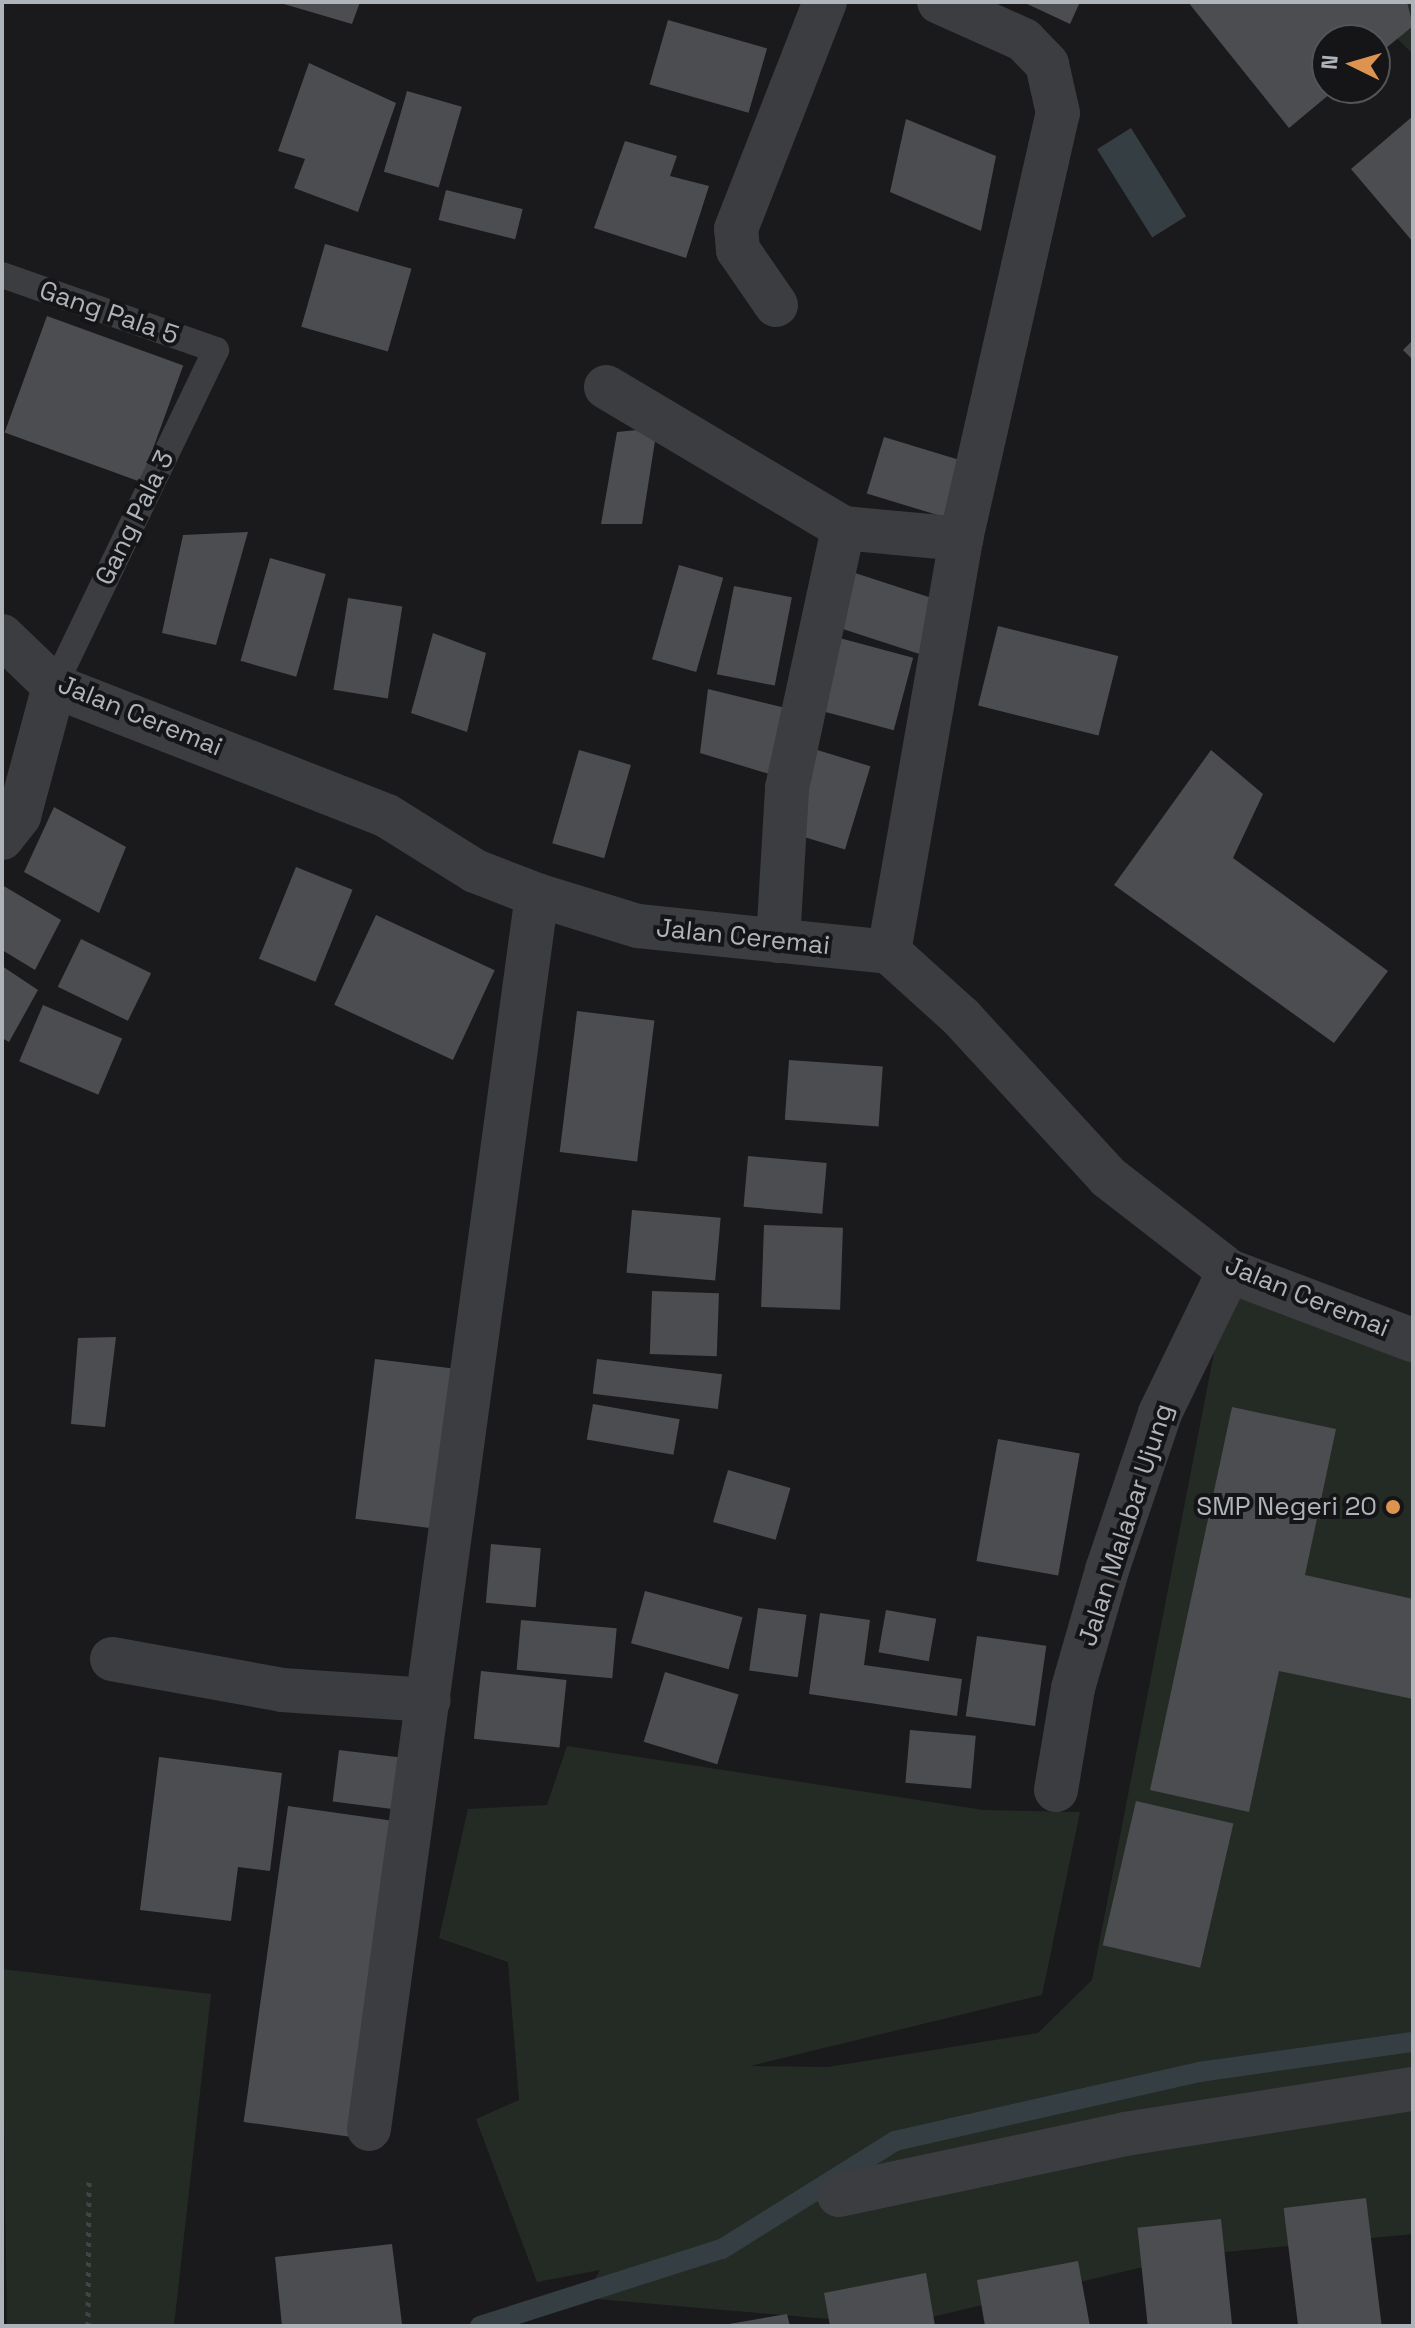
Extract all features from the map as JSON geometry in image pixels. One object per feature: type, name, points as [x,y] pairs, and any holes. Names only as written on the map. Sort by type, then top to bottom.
[{"type":"street","points":[[776,305],[738,250],[736,229],[825,2]]},
{"type":"street","points":[[889,952],[961,539],[1058,113],[1047,64],[1024,40],[939,2]]},
{"type":"street","points":[[606,387],[843,528],[961,539]]},
{"type":"street","points":[[778,941],[787,788],[843,528]]},
{"type":"street","name":"Jalan Ceremai","points":[[2,636],[54,686],[387,816],[475,871],[537,895],[638,926],[889,952],[961,1017],[1108,1177],[1229,1271],[1413,1340]]},
{"type":"street","points":[[2,838],[19,816],[54,686]]},
{"type":"street","points":[[369,2129],[537,895]]},
{"type":"street","name":"Jalan Malabar Ujung","points":[[1056,1790],[1073,1688],[1107,1570],[1160,1413],[1229,1271]]},
{"type":"street","points":[[112,1659],[282,1690],[429,1700]]},
{"type":"street","points":[[839,2195],[1125,2134],[1413,2089]]},
{"type":"lane","name":"Gang Pala 5","points":[[2,275],[216,350]]},
{"type":"lane","name":"Gang Pala 3","points":[[54,686],[216,350]]},
{"type":"path","points":[[88,2326],[89,2178]]},
{"type":"shaded area","points":[[1360,2],[1413,2],[1413,54],[1391,32],[1391,24],[1382,24]]},
{"type":"shaded area","points":[[1131,128],[1186,216],[1152,237],[1097,149]]},
{"type":"shaded area","points":[[1230,1271],[1413,1351],[1413,2234],[1194,2255],[898,2325],[585,2298],[600,2270],[537,2282],[476,2119],[519,2100],[508,1962],[439,1938],[468,1809],[547,1805],[567,1746],[983,1810],[1080,1812],[1042,1995],[750,2066],[828,2067],[1038,2033],[1092,1980]]},
{"type":"shaded area","points":[[2,1969],[211,1994],[174,2326],[7,2326]]},
{"type":"building","points":[[277,2],[360,2],[352,24]]},
{"type":"building","points":[[1023,2],[1080,2],[1070,24]]},
{"type":"building","points":[[1188,2],[1407,2],[1413,26],[1391,44],[1391,24],[1311,24],[1311,104],[1318,104],[1289,128]]},
{"type":"building","points":[[668,20],[767,48],[749,113],[650,84]]},
{"type":"building","points":[[309,63],[396,103],[358,212],[294,188],[305,159],[278,151]]},
{"type":"building","points":[[407,91],[462,107],[439,187],[384,172]]},
{"type":"building","points":[[1413,116],[1413,242],[1351,169]]},
{"type":"building","points":[[906,119],[996,156],[981,231],[890,192]]},
{"type":"building","points":[[625,141],[677,156],[670,176],[709,186],[686,258],[594,228]]},
{"type":"building","points":[[446,190],[523,209],[515,239],[439,220]]},
{"type":"building","points":[[325,244],[412,269],[388,351],[301,327]]},
{"type":"building","points":[[47,316],[183,366],[141,482],[5,433]]},
{"type":"building","points":[[1413,340],[1413,360],[1403,350]]},
{"type":"building","points":[[657,428],[642,524],[601,524],[617,432]]},
{"type":"building","points":[[884,437],[965,462],[948,518],[867,493]]},
{"type":"building","points":[[248,532],[216,645],[162,633],[183,535]]},
{"type":"building","points":[[270,558],[326,574],[296,677],[241,661]]},
{"type":"building","points":[[679,565],[723,578],[696,672],[652,659]]},
{"type":"building","points":[[852,572],[943,602],[926,656],[834,626]]},
{"type":"building","points":[[734,586],[792,597],[775,686],[717,674]]},
{"type":"building","points":[[348,598],[402,607],[388,698],[333,690]]},
{"type":"building","points":[[998,626],[1118,656],[1098,736],[978,706]]},
{"type":"building","points":[[433,633],[486,653],[467,732],[411,713]]},
{"type":"building","points":[[832,636],[913,658],[894,730],[813,708]]},
{"type":"building","points":[[708,689],[790,709],[779,777],[700,753]]},
{"type":"building","points":[[814,749],[870,766],[845,849],[789,832]]},
{"type":"building","points":[[579,750],[631,765],[604,858],[552,843]]},
{"type":"building","points":[[1211,750],[1263,794],[1233,858],[1388,971],[1334,1043],[1114,885]]},
{"type":"building","points":[[54,807],[126,847],[99,913],[24,872]]},
{"type":"building","points":[[296,867],[353,890],[315,982],[259,959]]},
{"type":"building","points":[[2,885],[61,920],[35,970],[2,950]]},
{"type":"building","points":[[376,915],[495,970],[453,1060],[334,1005]]},
{"type":"building","points":[[81,939],[151,973],[128,1021],[58,987]]},
{"type":"building","points":[[2,966],[38,990],[9,1042],[2,1038]]},
{"type":"building","points":[[43,1005],[122,1039],[98,1095],[19,1061]]},
{"type":"building","points":[[577,1011],[654,1021],[637,1161],[560,1152]]},
{"type":"building","points":[[789,1060],[883,1067],[879,1126],[785,1120]]},
{"type":"building","points":[[748,1156],[827,1163],[822,1214],[744,1207]]},
{"type":"building","points":[[632,1210],[721,1218],[715,1281],[627,1273]]},
{"type":"building","points":[[764,1225],[843,1228],[840,1310],[761,1307]]},
{"type":"building","points":[[652,1291],[719,1293],[717,1356],[650,1354]]},
{"type":"building","points":[[116,1337],[105,1427],[71,1424],[78,1338]]},
{"type":"building","points":[[375,1359],[463,1370],[444,1530],[355,1519]]},
{"type":"building","points":[[597,1359],[722,1374],[718,1409],[593,1394]]},
{"type":"building","points":[[593,1404],[680,1419],[673,1455],[587,1439]]},
{"type":"building","points":[[1232,1407],[1336,1429],[1305,1575],[1413,1599],[1413,1699],[1279,1671],[1249,1812],[1150,1790]]},
{"type":"building","points":[[998,1439],[1080,1453],[1058,1576],[976,1561]]},
{"type":"building","points":[[728,1470],[790,1488],[776,1540],[713,1522]]},
{"type":"building","points":[[491,1544],[541,1548],[536,1607],[486,1603]]},
{"type":"building","points":[[645,1591],[743,1617],[729,1669],[631,1643]]},
{"type":"building","points":[[758,1608],[807,1615],[798,1677],[749,1670]]},
{"type":"building","points":[[886,1610],[936,1619],[929,1661],[879,1652]]},
{"type":"building","points":[[820,1613],[870,1620],[864,1665],[962,1679],[957,1716],[809,1694]]},
{"type":"building","points":[[521,1620],[617,1628],[612,1678],[517,1670]]},
{"type":"building","points":[[977,1636],[1046,1646],[1035,1726],[966,1716]]},
{"type":"building","points":[[481,1671],[567,1680],[559,1748],[474,1739]]},
{"type":"building","points":[[665,1672],[739,1695],[717,1764],[644,1742]]},
{"type":"building","points":[[910,1730],[976,1736],[971,1789],[905,1783]]},
{"type":"building","points":[[339,1750],[401,1758],[394,1809],[333,1802]]},
{"type":"building","points":[[159,1757],[282,1773],[270,1871],[238,1867],[231,1921],[140,1910]]},
{"type":"building","points":[[1136,1801],[1233,1823],[1200,1968],[1103,1945]]},
{"type":"building","points":[[288,1806],[398,1821],[354,2137],[244,2122]]},
{"type":"building","points":[[1366,2198],[1382,2326],[1298,2326],[1284,2208]]},
{"type":"building","points":[[1221,2219],[1232,2326],[1148,2326],[1137,2228]]},
{"type":"building","points":[[392,2244],[402,2324],[282,2326],[275,2257]]},
{"type":"building","points":[[1078,2261],[1090,2326],[985,2326],[977,2280]]},
{"type":"building","points":[[926,2273],[935,2326],[830,2326],[824,2293]]},
{"type":"building","points":[[787,2314],[790,2326],[729,2326],[729,2324]]},
{"type":"waterway","points":[[480,2326],[722,2249],[895,2141],[1199,2072],[1413,2042]]},
{"type":"place","name":"SMP Negeri 20","points":[[1393,1507]]}]
